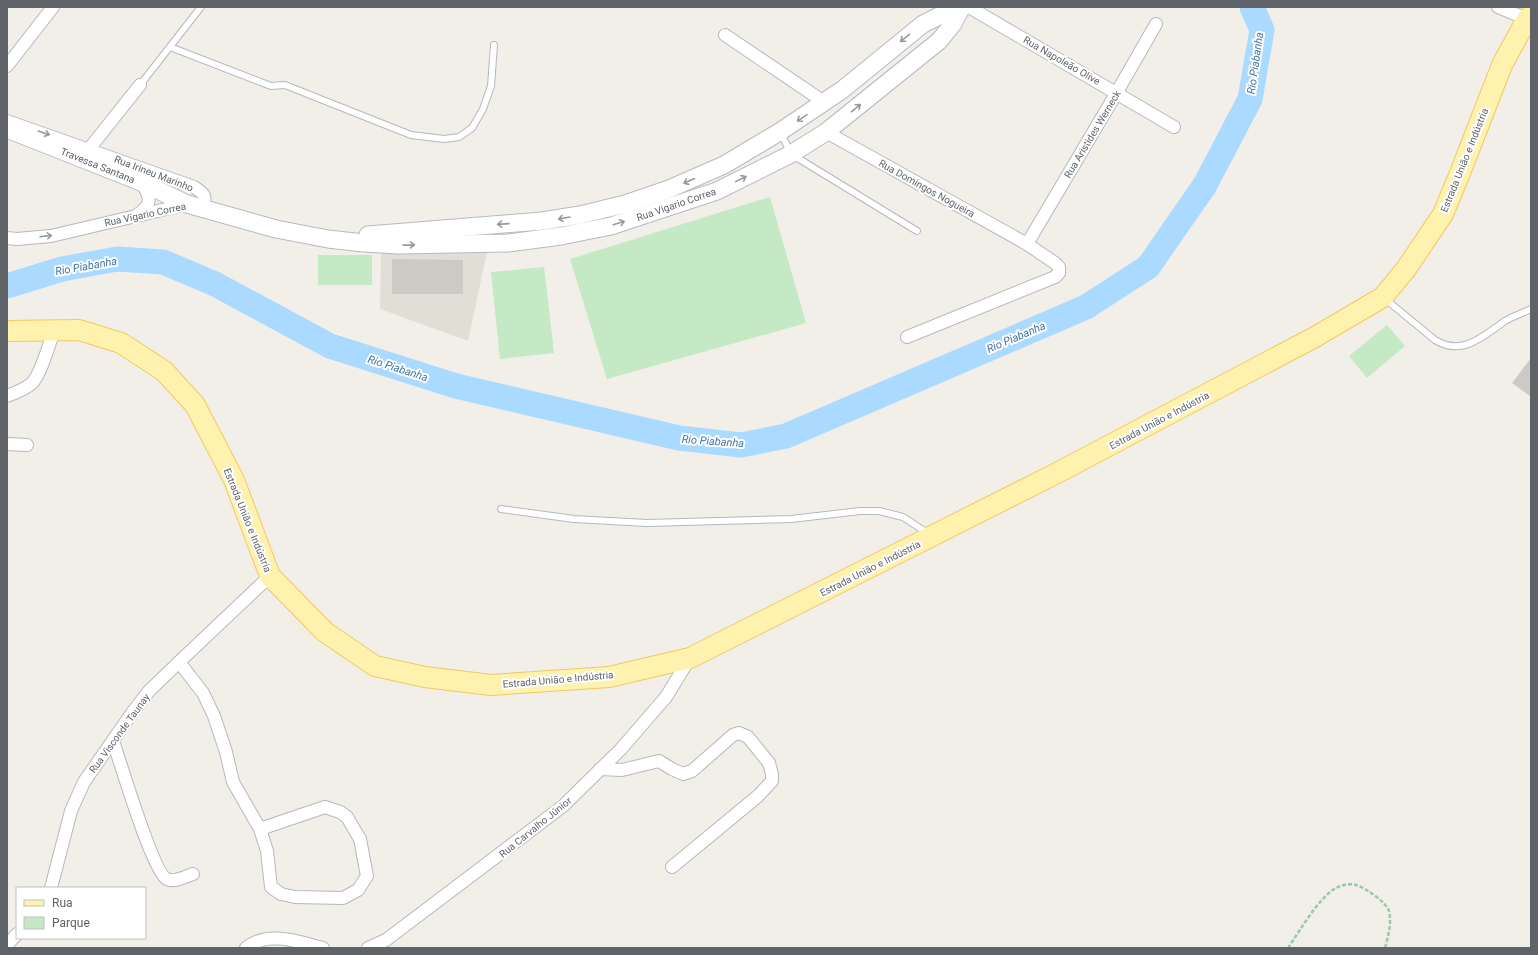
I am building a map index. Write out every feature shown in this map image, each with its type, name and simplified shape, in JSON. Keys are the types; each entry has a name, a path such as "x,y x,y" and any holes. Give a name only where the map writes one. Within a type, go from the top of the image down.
{"main road":[{"name":"Estrada União e Indústria","path":"7,331 79,330 121,343 164,371 195,405 234,480 270,576 325,632 375,666 424,677 491,684 609,677 690,658 1057,473 1294,348 1383,297 1406,269 1443,214 1502,65 1529,17"}],"street":[{"path":"7,66 53,7"},
{"name":"Rua Vigario Correa","path":"328,239 379,233 542,221 580,215 617,206 669,189 724,165 781,131 842,90 923,24 957,7"},
{"name":"Rua Vigario Correa","path":"7,238 17,239 51,236 137,215 195,206 276,229 328,239 399,245 508,243 562,236 611,226 717,190 791,154 826,132 939,41 952,25 962,7"},
{"name":"Rua Napoleão Olive","path":"969,7 1174,126"},
{"path":"1498,7 1529,17"},
{"name":"Rua Aristides Werneck","path":"1027,244 1156,24"},
{"path":"726,35 824,102"},
{"path":"7,121 89,149 140,85"},
{"name":"Travessa Santana","path":"7,129 141,182 195,206"},
{"name":"Rua Domingos Nogueira","path":"826,132 1027,244 1059,267 1059,273 1055,277 907,337"},
{"name":"Rua Irineu Marinho","path":"89,149 194,187 203,193 206,200 195,206"},
{"path":"137,215 144,210 149,199 148,192 141,182"},
{"path":"540,239 542,221"},
{"path":"7,396 16,393 32,383 37,375 54,331"},
{"path":"7,444 27,445"},
{"name":"Rua Visconde Taunay","path":"51,887 71,810 84,782 132,712 150,691 179,662 270,576"},
{"name":"Rua Carvalho Júnior","path":"368,948 386,940 546,821 563,806 620,748 666,697 690,658"},
{"path":"179,662 203,693 214,716 226,752 232,782 260,828 267,851 271,887 281,894 295,897 343,898 358,890 367,876 360,839 347,817 340,812 324,807 260,828"},
{"path":"600,769 622,770 659,761 683,774 692,771 733,735 739,733 748,737 769,763 772,781 758,796 672,867"},
{"path":"113,741 148,845 161,873 166,879 173,880 194,874"},
{"path":"7,945 16,935"},
{"path":"246,948 252,943 269,938 292,941 323,948"}],"lane":[{"path":"140,85 201,7"},
{"path":"170,47 271,86 285,85 411,135 444,140 459,137 472,128 482,110 491,86 494,45"},
{"path":"781,131 791,154 917,232"},
{"path":"1383,297 1435,340 1455,346 1464,345 1482,339 1506,320 1531,309"},
{"path":"501,509 574,519 647,523 791,519 860,511 879,511 903,517 932,536"}],"path":[{"path":"1288,948 1315,908 1334,889 1345,884 1356,885 1381,899 1389,911 1389,929 1385,948"}],"shaded area":[{"path":"487,252 468,341 380,309 381,253"}],"green space":[{"path":"770,197 806,323 607,379 570,259"},
{"path":"318,255 372,255 372,285 318,285"},
{"path":"544,267 554,353 500,359 491,272"},
{"path":"1387,325 1405,346 1367,378 1349,356"}],"building":[{"path":"392,259 463,260 463,294 392,294"},
{"path":"1531,358 1531,397 1512,383"}],"waterway":[{"name":"Rio Piabanha","path":"7,286 62,269 117,259 163,262 215,284 330,346 456,386 679,438 741,445 786,436 1086,307 1148,267 1205,185 1250,99 1262,30 1252,7"}]}
